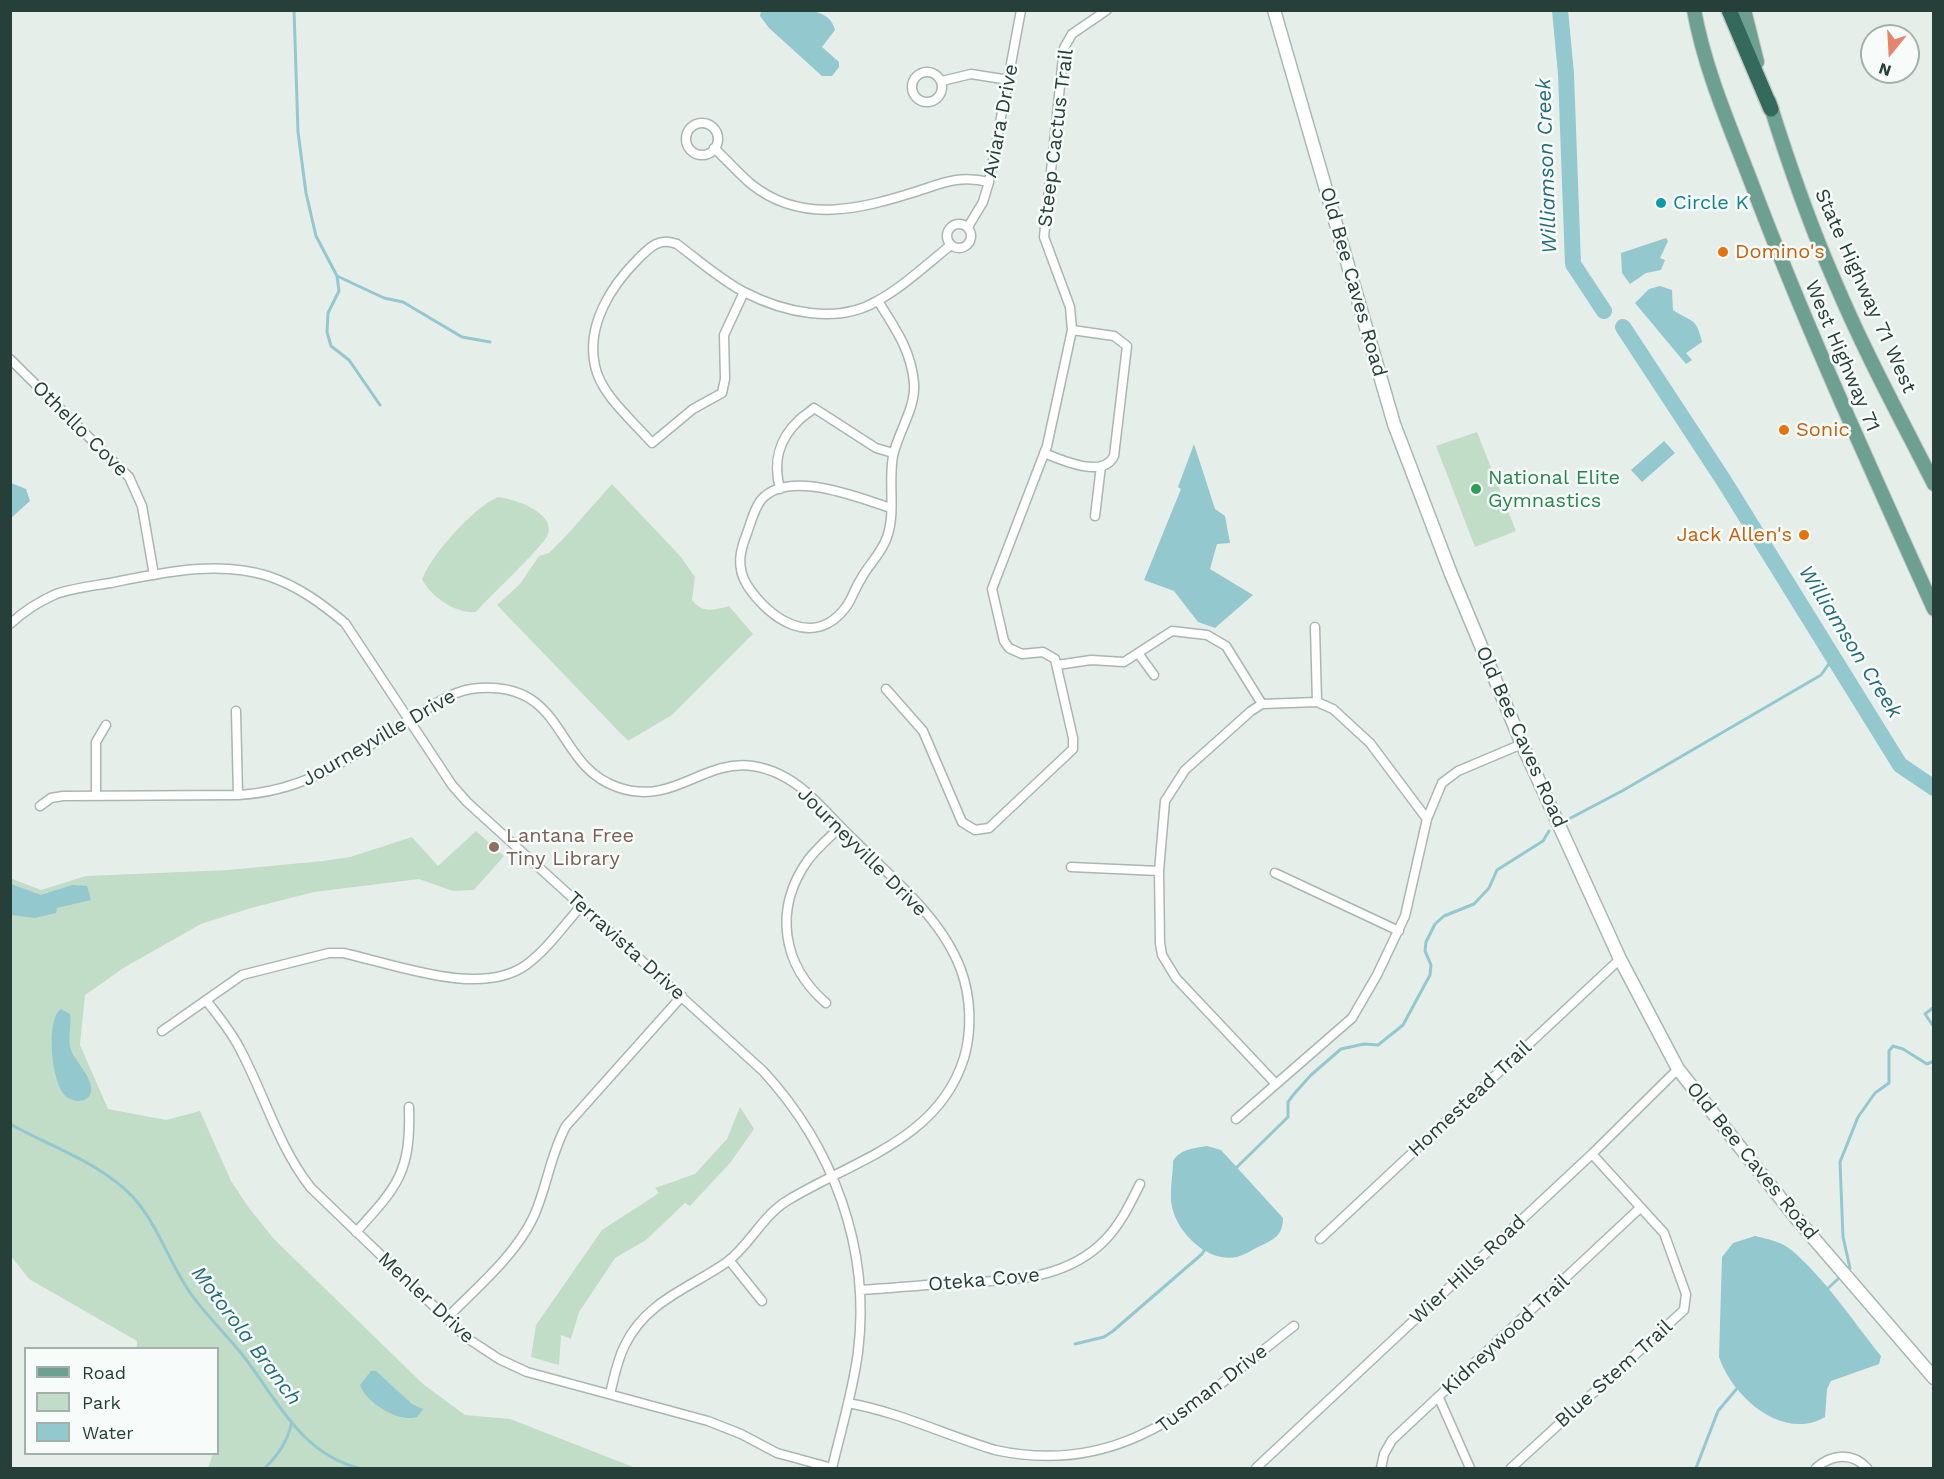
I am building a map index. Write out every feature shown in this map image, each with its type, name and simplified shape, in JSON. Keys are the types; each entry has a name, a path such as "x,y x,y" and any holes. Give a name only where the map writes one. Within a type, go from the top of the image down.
{"highway":[{"path":"1729,10 1771,109"}],"main road":[{"name":"West Highway 71","path":"1694,10 1698,33 1723,106 1787,277 1934,609"},
{"name":"State Highway 71 West","path":"1744,10 1771,109 1803,202 1835,282 1877,374 1934,484"}],"street":[{"name":"Aviara Drive","path":"744,292 724,335 725,379 722,393 693,410 652,443 600,380 593,348 602,311 616,281 653,244 664,241 676,244 744,292 792,311 815,314 854,310 878,301 951,245 961,248 969,243 971,237 968,227 983,202 989,182 1021,10"},
{"name":"Steep Cactus Trail","path":"1057,665 1052,656 1043,652 1022,654 1009,648 1004,640 992,589 1044,453 1072,330 1070,307 1044,237 1063,54 1072,34 1107,10"},
{"name":"Old Bee Caves Road","path":"1274,10 1394,424 1451,574 1522,744 1620,959 1678,1069 1797,1219 1934,1378"},
{"path":"942,81 971,74 1009,80"},
{"path":"714,148 762,191 786,203 811,209 836,211 864,207 964,177 989,182"},
{"path":"951,245 947,241 948,230 957,224 968,227"},
{"path":"878,301 908,350 914,385 912,400 893,453 891,520 884,544 845,608 820,626 797,627 775,615 747,585 740,567 741,549 756,507 767,495 794,486 828,488 891,508"},
{"path":"1044,453 1067,462 1101,466 1110,462 1114,456 1128,348 1123,340 1114,336 1072,330"},
{"name":"Othello Cove","path":"10,359 129,477 142,506 154,575"},
{"path":"780,489 776,477 777,454 789,430 814,408 876,448 893,453"},
{"path":"1095,516 1101,466"},
{"name":"Terravista Drive","path":"10,624 56,594 154,575 202,569 247,571 267,576 305,592 345,623 452,785 467,802 682,996 774,1083 807,1125 834,1176 855,1246 860,1290 859,1342 848,1403 832,1468"},
{"path":"1315,627 1317,702"},
{"path":"886,689 923,731 962,822 971,829 981,831 990,828 1073,749 1073,738 1057,665 1091,660 1118,663 1172,631 1214,636 1226,646 1262,704"},
{"path":"1138,653 1154,675"},
{"name":"Journeyville Drive","path":"39,806 51,798 238,795 276,791 316,778 457,692 481,688 507,689 542,707 560,727 586,768 618,788 637,792 667,790 714,770 742,765 756,766 784,777 805,791 910,897 945,938 963,974 969,1010 964,1057 954,1081 937,1108 899,1141 775,1209 729,1260 660,1302 642,1317 622,1351 610,1394"},
{"path":"1276,1084 1212,1018 1168,966 1160,943 1159,871 1161,821 1169,793 1185,770 1251,711 1262,704 1317,702 1333,709 1370,743 1427,819"},
{"path":"236,711 238,795"},
{"path":"96,796 96,742 106,725"},
{"path":"1236,1119 1352,1018 1399,931 1410,899 1427,819 1438,789 1448,778 1522,744"},
{"path":"826,1003 810,989 796,968 788,941 787,914 798,875 808,859 840,827"},
{"path":"1071,867 1159,871"},
{"path":"1275,873 1399,931"},
{"path":"162,1031 242,975 329,953 344,953 466,980 501,978 515,972 538,955 582,905"},
{"name":"Homestead Trail","path":"1320,1239 1620,959"},
{"path":"446,1319 502,1261 526,1232 539,1204 554,1150 566,1126 682,996"},
{"name":"Menler Drive","path":"206,1000 239,1046 277,1136 300,1174 356,1232 473,1343 514,1366 727,1427 777,1454 832,1468"},
{"name":"Wier Hills Road","path":"1256,1468 1592,1154 1678,1069"},
{"path":"356,1232 389,1197 401,1175 410,1140 409,1107"},
{"name":"Blue Stem Trail","path":"1511,1468 1684,1310 1686,1294 1664,1233 1592,1154"},
{"name":"Oteka Cove","path":"860,1290 1018,1280 1062,1269 1085,1256 1107,1238 1124,1215 1140,1184"},
{"name":"Kidneywood Trail","path":"1381,1468 1384,1454 1392,1440 1440,1398 1640,1208"},
{"path":"729,1260 762,1301"},
{"name":"Tusman Drive","path":"848,1403 914,1420 996,1450 1037,1457 1063,1458 1105,1453 1146,1438 1174,1423 1294,1326"},
{"path":"1440,1398 1470,1468"},
{"path":"1036,1468 1037,1457"},
{"path":"1816,1468 1827,1459 1846,1457 1868,1468"}],"green space":[{"name":"National Elite Gymnastics","path":"1477,432 1516,531 1475,547 1436,446"},
{"path":"612,484 681,557 695,577 692,600 700,607 709,610 729,606 753,634 672,715 628,741 497,605 520,584 539,556 549,553"},
{"path":"498,497 523,504 539,513 549,526 548,534 527,560 476,612 452,607 431,592 422,579 427,568 455,532 477,511"},
{"path":"476,831 504,856 474,890 453,891 419,879 314,892 201,924 125,967 85,995 80,1045 108,1109 166,1120 200,1111 231,1181 274,1239 423,1384 465,1415 510,1419 636,1468 208,1468 213,1455 219,1455 219,1347 137,1347 137,1341 29,1279 11,1256 10,878 41,890 86,876 228,870 323,861 350,857 412,837 438,866"},
{"path":"740,1107 754,1129 730,1163 690,1206 685,1203 646,1240 615,1258 579,1312 571,1339 561,1335 559,1365 531,1357 536,1325 602,1230 659,1193 655,1188 695,1174 727,1139"}],"water":[{"path":"792,9 815,11 831,21 835,30 822,47 839,62 839,67 832,76 822,76 769,28 760,16 761,11"},
{"path":"1666,238 1668,241 1660,258 1665,260 1661,270 1646,273 1630,284 1622,273 1621,253"},
{"path":"1660,286 1672,290 1673,310 1692,321 1700,334 1702,342 1686,353 1692,360 1686,364 1635,303 1649,289"},
{"path":"1664,441 1675,453 1642,482 1631,470"},
{"path":"1194,444 1215,509 1225,516 1230,543 1217,544 1210,569 1253,595 1215,628 1198,622 1174,591 1144,580 1181,489 1178,487"},
{"path":"11,483 26,489 30,501 11,518"},
{"path":"11,884 41,895 72,885 87,886 91,900 57,908 56,913 35,918 11,915"},
{"path":"61,1009 70,1014 71,1050 91,1086 90,1095 82,1101 71,1100 62,1092 54,1068 53,1026 56,1015"},
{"path":"1207,1146 1221,1150 1283,1218 1283,1224 1276,1237 1237,1257 1215,1256 1205,1251 1181,1227 1172,1207 1173,1161 1193,1148"},
{"path":"1755,1236 1782,1244 1803,1260 1827,1286 1881,1356 1879,1364 1831,1381 1827,1389 1825,1417 1809,1423 1792,1424 1761,1411 1735,1386 1719,1357 1722,1257 1733,1243"},
{"path":"371,1371 376,1371 412,1404 423,1409 417,1417 401,1417 384,1410 363,1392 360,1385"}],"waterway":[{"path":"294,10 298,132 306,193 316,236 337,276 384,298 403,302 462,337 490,342"},
{"name":"Williamson Creek","path":"1560,10 1566,74 1573,264 1604,311"},
{"path":"337,276 339,291 328,313 327,332 331,346 349,360 380,405"},
{"name":"Williamson Creek","path":"1623,327 1724,481 1900,765 1934,788"},
{"path":"1565,821 1622,791 1821,675 1833,658"},
{"path":"1235,1169 1288,1117 1288,1102 1294,1094 1311,1075 1341,1049 1364,1044 1378,1045 1403,1025 1430,975 1431,965 1425,951 1426,942 1435,924 1444,916 1474,904 1489,888 1497,870 1543,841 1549,831"},
{"path":"1934,1007 1925,1014 1934,1027"},
{"path":"1850,1268 1843,1237 1840,1162 1858,1117 1875,1093 1889,1083 1889,1051 1893,1046 1903,1049 1927,1064 1934,1061"},
{"name":"Motorola Branch","path":"10,1124 90,1164 132,1196 149,1219 191,1294 241,1353 291,1422 321,1450 338,1461 359,1468"},
{"path":"1075,1344 1104,1337 1113,1331 1202,1254 1206,1247"},
{"path":"1826,1290 1838,1279"},
{"path":"1696,1468 1718,1411 1739,1386"},
{"path":"265,1468 282,1447 292,1422"}],"place":[{"name":"Circle K","path":"1661,203"},
{"name":"Domino's","path":"1723,252"},
{"name":"Sonic","path":"1784,430"},
{"name":"National Elite Gymnastics","path":"1476,489"},
{"name":"Jack Allen's","path":"1804,535"},
{"name":"Lantana Free Tiny Library","path":"494,847"}]}
